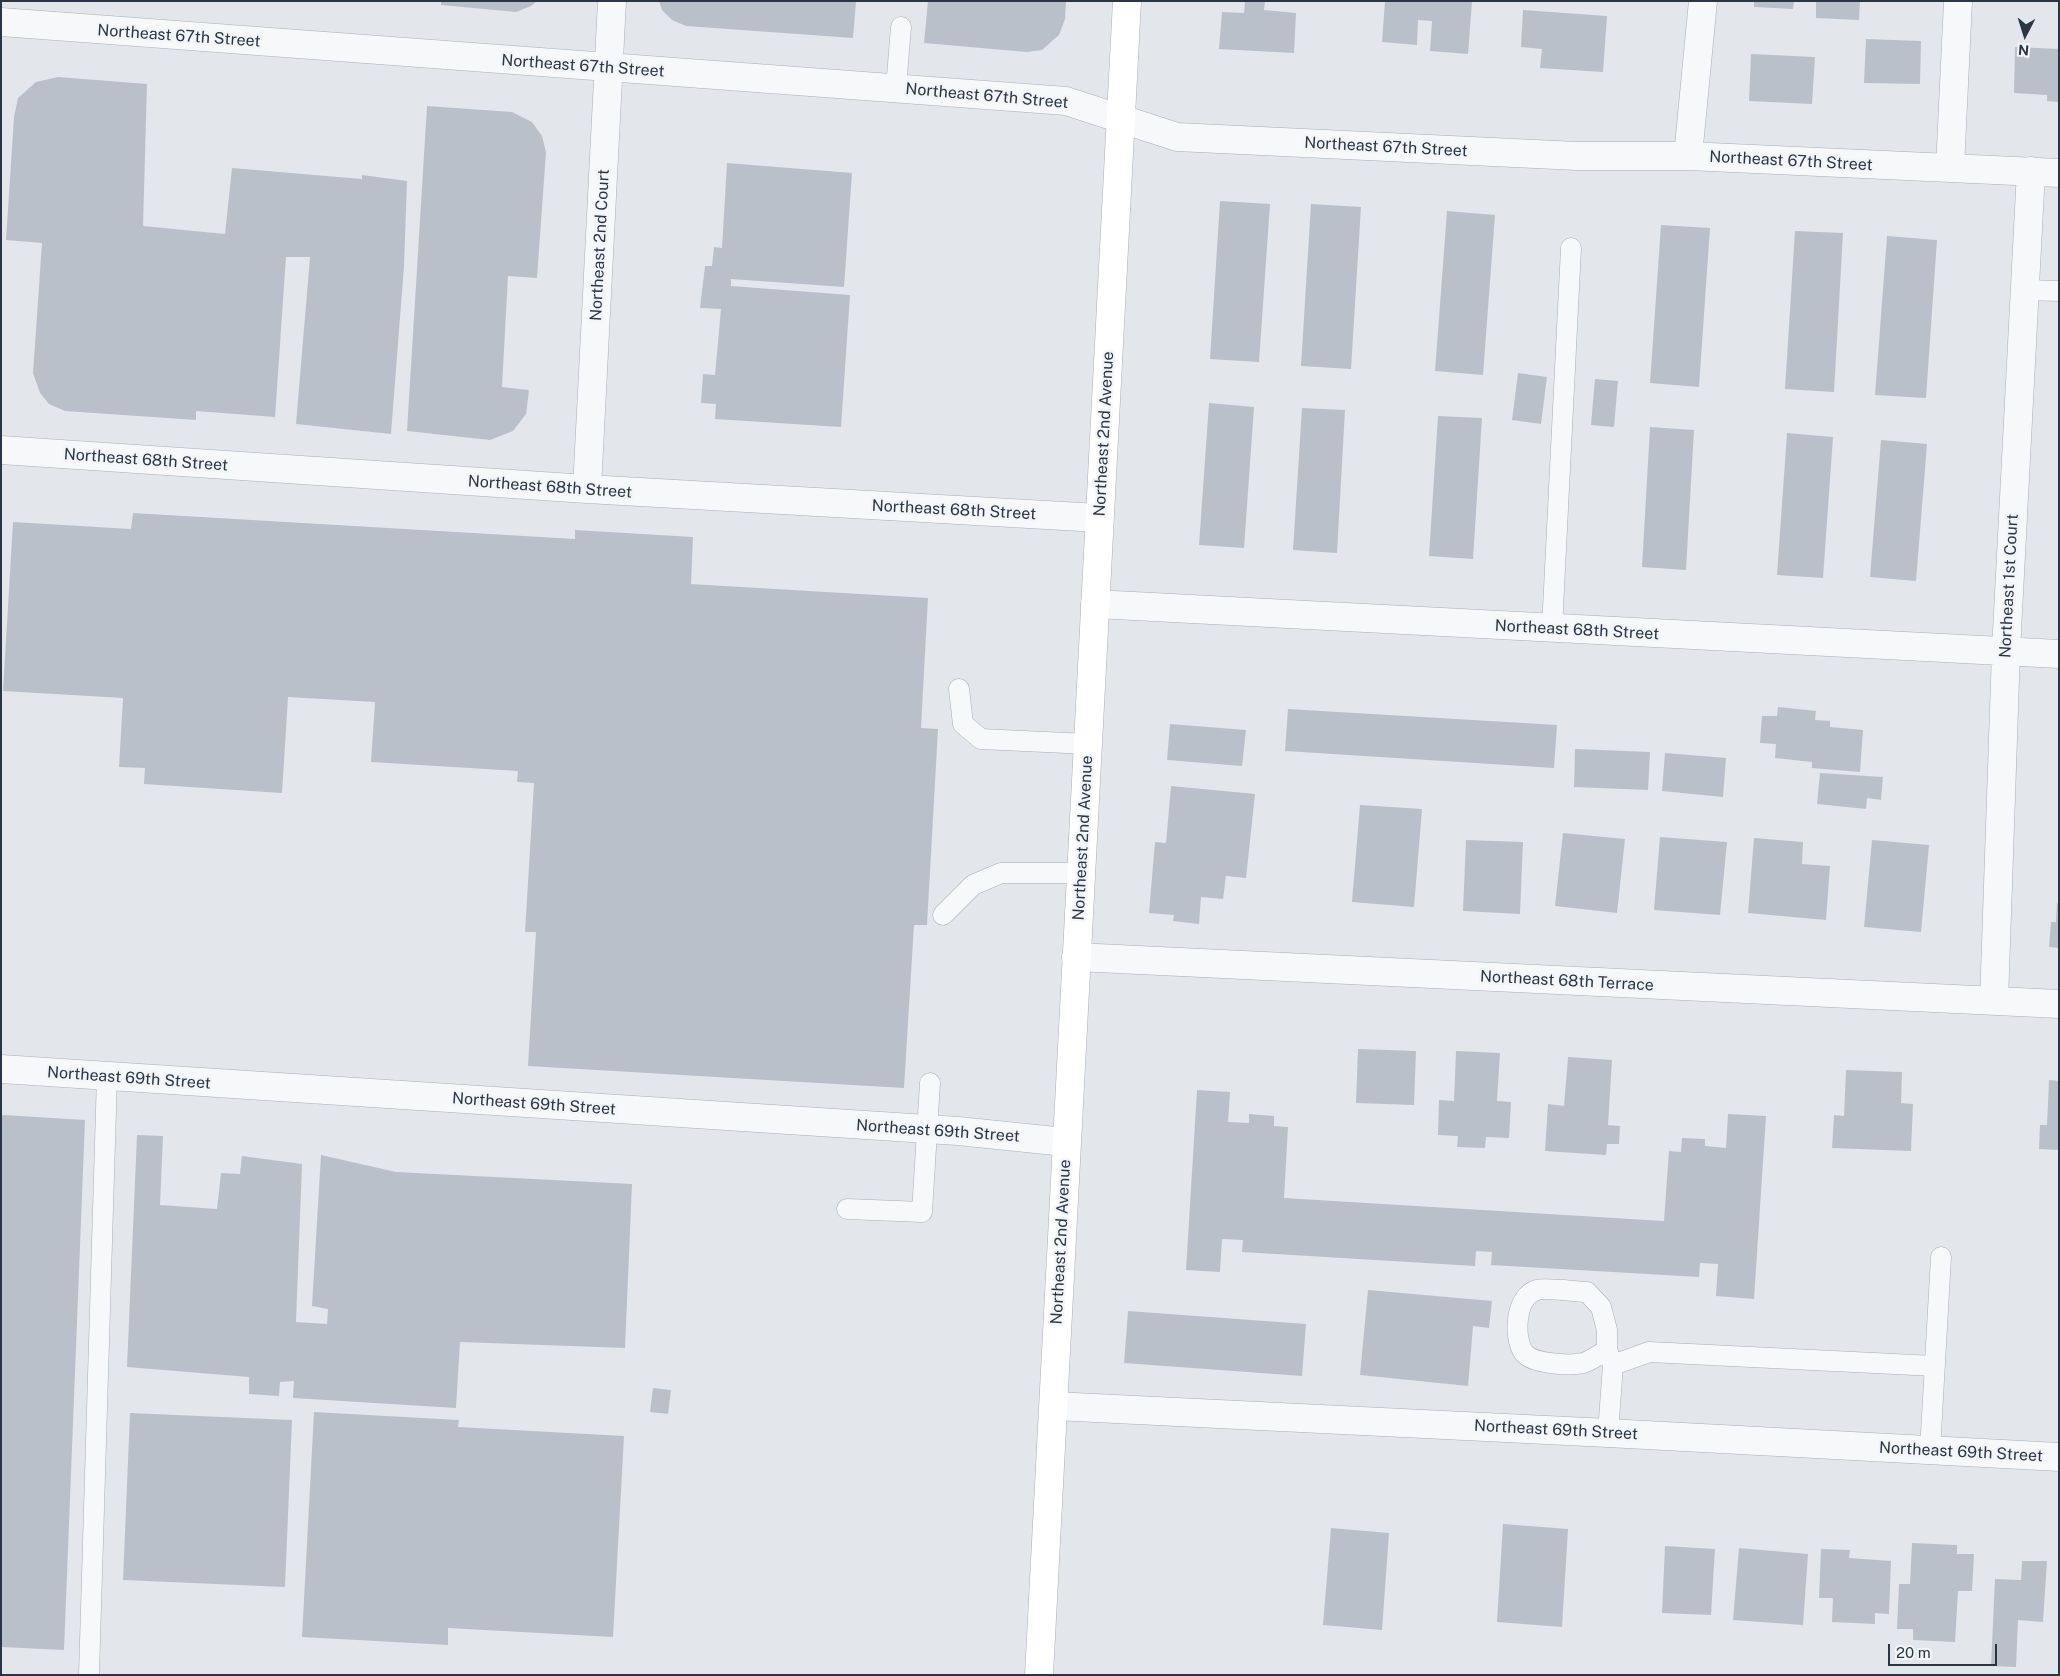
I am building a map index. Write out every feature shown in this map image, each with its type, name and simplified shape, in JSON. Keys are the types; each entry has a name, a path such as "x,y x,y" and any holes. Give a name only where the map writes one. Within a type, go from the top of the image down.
{"main road":[{"name":"Northeast 2nd Avenue","path":"1039,1675 1054,1406 1065,1142 1088,744 1126,1"}],"street":[{"name":"Northeast 2nd Court","path":"587,489 612,1"},
{"path":"1688,156 1703,1"},
{"path":"1950,168 1958,1"},
{"name":"Northeast 67th Street","path":"1,22 1066,101 1177,137 1577,156 1688,156 2059,173"},
{"name":"Northeast 1st Court","path":"1994,1001 2006,651 2031,172"},
{"name":"Northeast 68th Street","path":"1,450 587,489 1099,518"},
{"name":"Northeast 68th Street","path":"1095,604 2059,654"},
{"name":"Northeast 68th Terrace","path":"1076,957 2059,1004"},
{"name":"Northeast 69th Street","path":"1,1069 928,1130 1065,1142"},
{"name":"Northeast 69th Street","path":"1054,1406 1608,1433 2059,1458"}],"lane":[{"path":"896,88 901,27"},
{"path":"1552,629 1571,248"},
{"path":"2024,290 2059,291"},
{"path":"959,690 963,724 981,739 1088,744"},
{"path":"944,915 973,885 1001,873 1081,873"},
{"path":"89,1675 108,1076"},
{"path":"847,1209 922,1212 930,1083"},
{"path":"1930,1451 1941,1257"},
{"path":"1608,1433 1610,1358 1607,1330 1601,1307 1587,1292 1537,1290 1528,1296 1519,1309 1518,1342 1526,1355 1551,1364 1584,1362 1610,1358 1649,1352 1935,1366"}],"building":[{"path":"441,1 537,1 531,6 516,12 441,5"},
{"path":"659,1 856,1 853,38 686,26 672,20 662,10"},
{"path":"928,1 1066,1 1065,19 1059,35 1042,50 1027,52 924,43"},
{"path":"1245,1 1265,1 1264,10 1296,13 1294,53 1219,49 1222,12 1244,13"},
{"path":"1385,1 1472,1 1468,54 1430,51 1432,21 1418,20 1417,45 1382,42"},
{"path":"1754,1 1794,1 1793,9 1754,7"},
{"path":"1816,1 1860,1 1859,20 1816,18"},
{"path":"1523,10 1607,16 1603,72 1540,68 1542,49 1521,47"},
{"path":"1866,39 1921,41 1920,84 1864,83"},
{"path":"2015,47 2059,49 2059,102 2047,101 2047,95 2014,93"},
{"path":"1751,54 1815,57 1812,104 1749,101"},
{"path":"58,77 147,84 143,226 225,234 232,168 362,179 362,175 407,181 404,266 391,434 296,424 310,257 286,257 275,417 196,411 196,420 65,411 49,404 40,393 33,373 42,243 6,240 14,117 18,98 36,82"},
{"path":"427,106 512,112 532,122 542,136 546,152 537,278 508,276 502,387 529,390 526,414 513,431 490,440 407,431"},
{"path":"727,163 852,173 844,287 731,279 731,286 850,295 841,427 715,419 716,404 701,403 703,374 715,375 721,309 700,308 705,266 712,266 714,247 722,248"},
{"path":"1220,201 1270,204 1259,362 1210,359"},
{"path":"1311,204 1361,207 1351,369 1301,366"},
{"path":"1447,211 1495,215 1483,375 1435,371"},
{"path":"1661,225 1710,228 1699,387 1650,383"},
{"path":"1795,231 1843,233 1834,392 1785,389"},
{"path":"1887,236 1937,240 1926,398 1875,395"},
{"path":"1518,373 1547,377 1541,424 1512,420"},
{"path":"1595,379 1618,381 1614,427 1591,425"},
{"path":"1209,403 1254,407 1244,548 1199,545"},
{"path":"1302,408 1345,410 1337,553 1293,550"},
{"path":"1438,416 1482,418 1473,559 1429,556"},
{"path":"1650,427 1694,430 1686,570 1642,567"},
{"path":"1787,433 1833,437 1823,578 1777,575"},
{"path":"1881,440 1927,444 1916,581 1870,577"},
{"path":"133,513 575,539 575,530 693,537 691,584 928,598 921,728 938,729 927,925 914,925 904,1088 528,1066 536,932 525,932 534,783 517,782 518,771 371,762 375,702 288,697 282,793 144,784 145,768 119,767 123,698 3,691 13,522 131,529"},
{"path":"1778,707 1816,711 1815,720 1830,721 1830,727 1863,730 1860,772 1812,768 1812,762 1775,758 1776,744 1760,743 1762,716 1777,716"},
{"path":"1288,709 1557,725 1554,768 1285,751"},
{"path":"1170,724 1246,730 1242,766 1167,760"},
{"path":"1575,749 1650,752 1648,790 1574,787"},
{"path":"1665,753 1726,758 1723,797 1662,791"},
{"path":"1820,773 1883,777 1881,800 1867,798 1866,809 1817,804"},
{"path":"1171,786 1255,794 1246,878 1226,876 1223,899 1201,897 1199,924 1173,921 1174,915 1149,913 1155,842 1166,843"},
{"path":"1360,805 1422,809 1414,907 1352,902"},
{"path":"1563,833 1625,839 1617,913 1555,906"},
{"path":"1660,837 1727,842 1720,915 1654,910"},
{"path":"1754,838 1803,842 1802,864 1830,866 1826,920 1748,913"},
{"path":"1466,840 1523,842 1520,914 1463,911"},
{"path":"1872,840 1929,845 1921,932 1864,927"},
{"path":"2057,903 2059,903 2059,948 2049,947 2051,922 2056,922"},
{"path":"1358,1049 1416,1051 1414,1105 1356,1103"},
{"path":"1456,1051 1500,1053 1497,1101 1511,1102 1509,1138 1486,1137 1485,1148 1457,1147 1458,1136 1438,1135 1439,1100 1454,1101"},
{"path":"1568,1057 1612,1060 1608,1125 1620,1126 1619,1144 1607,1144 1606,1155 1545,1151 1548,1104 1564,1106"},
{"path":"1846,1070 1902,1072 1901,1103 1913,1104 1911,1151 1832,1148 1834,1115 1844,1116"},
{"path":"2049,1080 2059,1081 2059,1150 2039,1149 2040,1125 2047,1125"},
{"path":"1197,1090 1230,1092 1228,1122 1249,1123 1249,1114 1274,1116 1274,1126 1288,1127 1284,1198 1664,1221 1669,1151 1681,1152 1682,1138 1705,1139 1705,1146 1726,1148 1728,1114 1766,1116 1754,1299 1716,1296 1718,1264 1700,1263 1699,1277 1491,1265 1492,1252 1476,1251 1475,1266 1242,1252 1243,1240 1222,1239 1220,1272 1186,1270"},
{"path":"1,1116 85,1120 64,1650 1,1647"},
{"path":"137,1135 163,1136 160,1205 217,1209 221,1173 240,1174 242,1156 302,1164 296,1322 327,1324 328,1309 312,1306 321,1155 396,1172 632,1184 625,1348 460,1342 456,1408 293,1398 294,1381 280,1382 279,1396 249,1394 249,1377 127,1367"},
{"path":"1368,1290 1492,1301 1489,1328 1473,1326 1468,1386 1360,1375"},
{"path":"1128,1311 1306,1324 1302,1376 1124,1363"},
{"path":"653,1388 671,1390 668,1414 650,1412"},
{"path":"314,1412 459,1420 458,1427 624,1436 613,1637 448,1628 448,1645 302,1637"},
{"path":"130,1413 292,1420 285,1587 123,1580"},
{"path":"1503,1524 1568,1529 1562,1627 1497,1622"},
{"path":"1331,1528 1389,1533 1382,1630 1323,1625"},
{"path":"1912,1543 1957,1545 1957,1554 1974,1554 1972,1591 1958,1591 1955,1642 1913,1640 1913,1629 1897,1629 1899,1584 1910,1584"},
{"path":"1665,1546 1715,1549 1711,1615 1662,1613"},
{"path":"1739,1548 1808,1554 1803,1625 1733,1620"},
{"path":"1821,1549 1850,1550 1849,1558 1891,1561 1889,1614 1875,1613 1875,1624 1832,1622 1833,1598 1819,1598"},
{"path":"2022,1561 2047,1561 2043,1622 2018,1620 2016,1667 1991,1666 1995,1579 2021,1580"}]}
